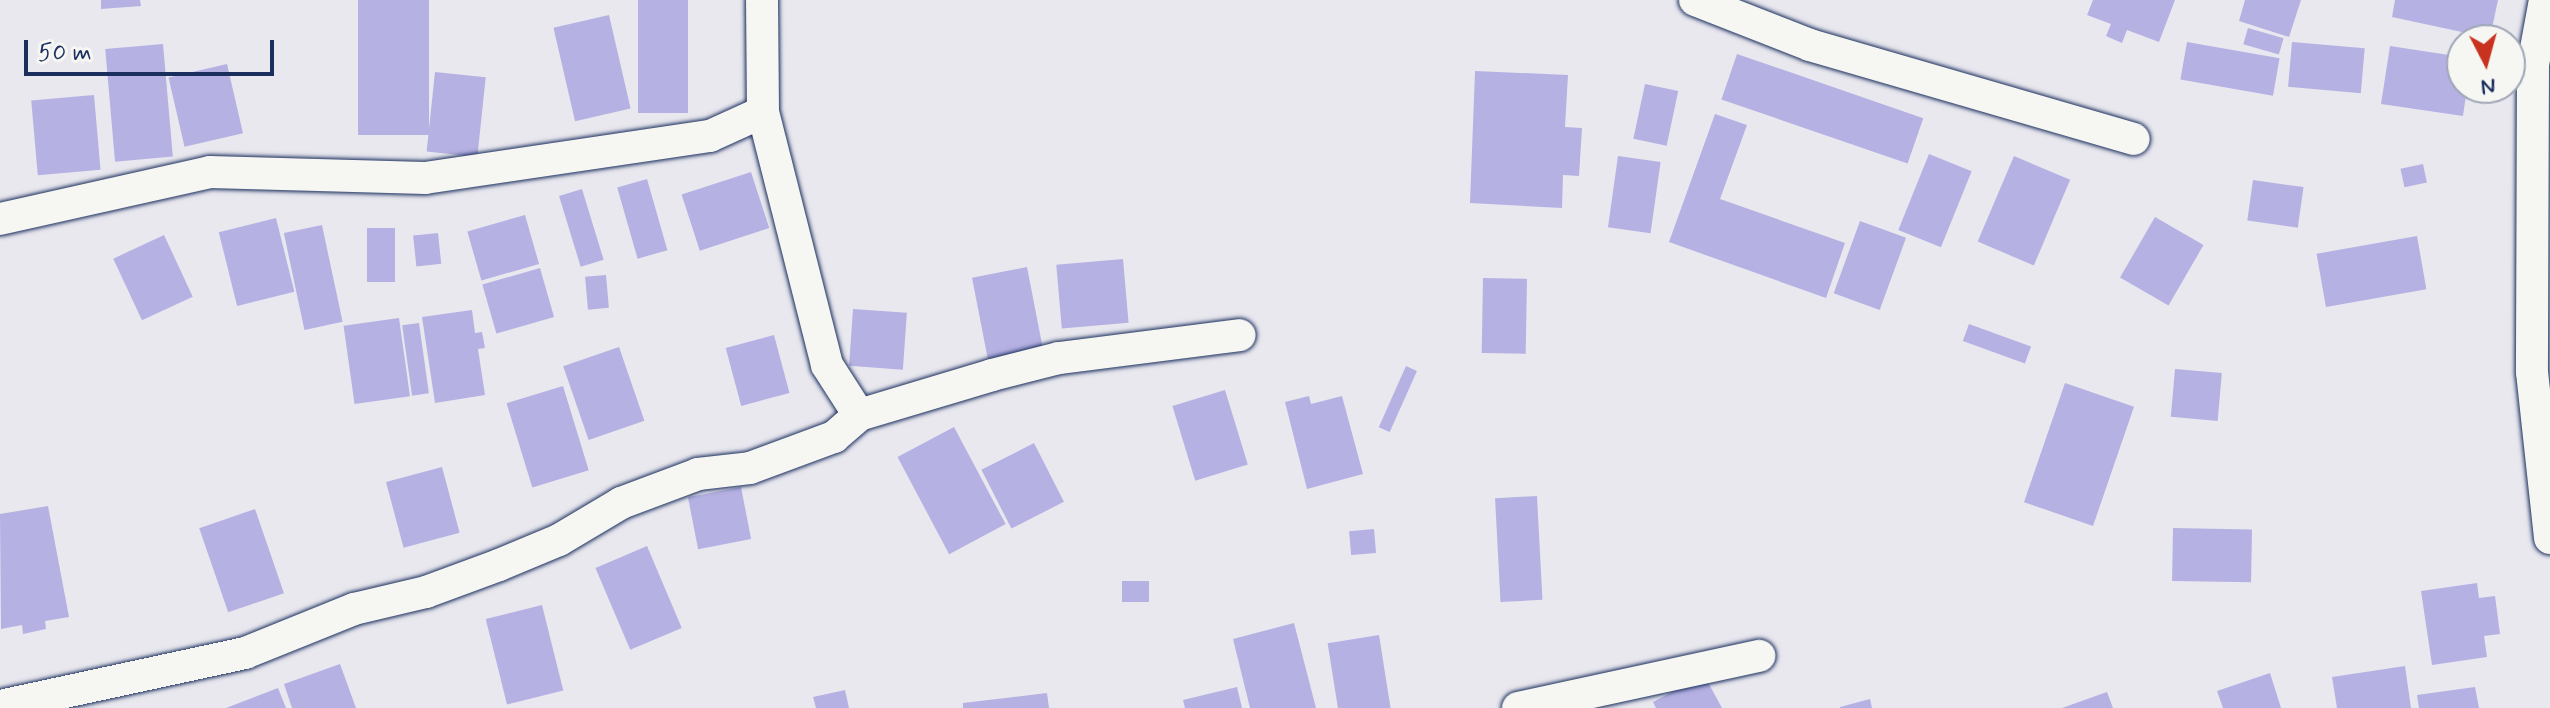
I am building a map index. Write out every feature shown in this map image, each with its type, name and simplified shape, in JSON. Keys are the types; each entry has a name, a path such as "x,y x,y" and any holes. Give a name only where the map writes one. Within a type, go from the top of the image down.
{"street":[{"path":"762,0 763,112 827,365 859,415"},
{"path":"1695,0 1810,45 2134,139"},
{"path":"2545,0 2533,65 2532,372 2550,538"},
{"path":"0,219 210,172 425,178 494,170 710,136 763,112"},
{"path":"0,706 245,653 354,609 426,592 559,540 646,494 698,474 750,468 834,437 859,415 1059,358 1240,335"},
{"path":"1518,708 1759,656"}],"building":[{"path":"101,0 140,0 141,6 101,9"},
{"path":"358,0 429,0 429,135 358,135"},
{"path":"638,0 688,0 688,113 638,113"},
{"path":"2093,0 2175,0 2159,42 2127,30 2122,43 2106,36 2111,24 2087,15"},
{"path":"2245,0 2301,0 2289,37 2239,21"},
{"path":"2395,0 2498,0 2493,24 2446,24 2446,29 2392,17"},
{"path":"609,15 631,109 575,121 553,28"},
{"path":"2248,28 2284,38 2279,55 2243,44"},
{"path":"2187,42 2280,58 2273,96 2180,79"},
{"path":"2292,42 2365,48 2361,93 2288,87"},
{"path":"163,44 173,157 115,162 105,49"},
{"path":"2390,46 2446,55 2446,104 2465,104 2463,116 2381,104"},
{"path":"1737,54 1923,118 1908,164 1721,99"},
{"path":"227,64 243,133 185,147 169,77"},
{"path":"1475,71 1568,75 1565,127 1582,128 1579,176 1563,175 1562,208 1470,203"},
{"path":"435,72 486,77 477,157 427,152"},
{"path":"1645,84 1678,91 1667,146 1633,139"},
{"path":"94,95 101,170 38,175 31,100"},
{"path":"1715,114 1747,125 1720,199 1845,243 1826,298 1669,242"},
{"path":"1929,154 1972,171 1941,247 1898,230"},
{"path":"1618,156 1661,162 1651,233 1608,227"},
{"path":"2014,156 2070,180 2034,265 1978,242"},
{"path":"2423,164 2427,183 2404,187 2401,169"},
{"path":"751,172 769,228 700,251 682,195"},
{"path":"647,179 667,250 638,259 617,188"},
{"path":"2253,180 2304,187 2298,228 2247,221"},
{"path":"582,189 604,260 581,267 559,196"},
{"path":"525,215 539,264 481,281 467,232"},
{"path":"2155,217 2203,245 2168,306 2120,278"},
{"path":"276,218 294,292 237,306 219,232"},
{"path":"1860,221 1906,238 1880,310 1834,293"},
{"path":"322,225 343,322 304,330 284,233"},
{"path":"367,228 395,228 395,282 367,282"},
{"path":"438,233 441,264 416,266 413,236"},
{"path":"164,235 193,297 142,320 113,259"},
{"path":"2417,236 2426,289 2326,307 2317,254"},
{"path":"1123,259 1129,323 1062,329 1056,265"},
{"path":"1027,267 1044,356 989,367 972,278"},
{"path":"540,268 554,317 496,334 482,285"},
{"path":"606,275 609,308 588,310 585,277"},
{"path":"1483,278 1527,279 1526,354 1482,353"},
{"path":"853,309 907,313 903,370 849,366"},
{"path":"472,310 475,333 482,332 485,348 478,349 485,395 435,403 422,317"},
{"path":"399,318 410,396 355,404 344,326"},
{"path":"419,323 429,393 412,396 402,325"},
{"path":"1969,324 2031,347 2025,363 1963,341"},
{"path":"774,335 790,393 741,406 726,348"},
{"path":"619,347 644,421 589,440 563,366"},
{"path":"1406,366 1417,371 1390,432 1379,427"},
{"path":"2175,369 2222,373 2218,421 2171,417"},
{"path":"2065,383 2134,407 2093,526 2024,502"},
{"path":"563,386 589,470 532,487 507,403"},
{"path":"1225,390 1248,465 1195,481 1172,406"},
{"path":"1309,396 1311,404 1342,396 1363,474 1307,489 1285,402"},
{"path":"954,427 1006,524 949,554 897,457"},
{"path":"1034,443 1064,502 1011,529 981,470"},
{"path":"442,467 460,533 404,548 386,482"},
{"path":"741,487 751,539 698,549 688,497"},
{"path":"1537,496 1542,600 1501,602 1495,498"},
{"path":"48,506 69,617 45,621 46,629 23,634 22,625 1,629 0,514"},
{"path":"255,509 284,593 228,612 199,528"},
{"path":"2173,528 2252,529 2251,582 2172,581"},
{"path":"1374,529 1376,553 1351,555 1349,531"},
{"path":"647,546 682,628 630,650 595,568"},
{"path":"1122,581 1149,581 1149,602 1122,602"},
{"path":"2477,583 2479,598 2495,596 2500,634 2484,636 2487,657 2432,665 2421,591"},
{"path":"542,605 563,690 507,704 486,619"},
{"path":"1294,623 1316,708 1250,708 1233,639"},
{"path":"1379,635 1391,708 1338,708 1328,643"},
{"path":"340,664 356,708 292,708 284,684"},
{"path":"2405,666 2411,708 2337,708 2332,677"},
{"path":"2270,673 2281,708 2223,708 2217,691"},
{"path":"1704,675 1722,708 1656,708 1653,702"},
{"path":"1237,687 1242,708 1185,708 1183,700"},
{"path":"2475,687 2479,708 2419,708 2417,695"},
{"path":"278,688 286,708 226,708"},
{"path":"845,690 849,708 816,708 813,697"},
{"path":"2107,692 2113,708 2062,708"},
{"path":"1047,693 1049,708 963,708 963,703"},
{"path":"1870,699 1872,708 1840,708 1840,707"}]}
